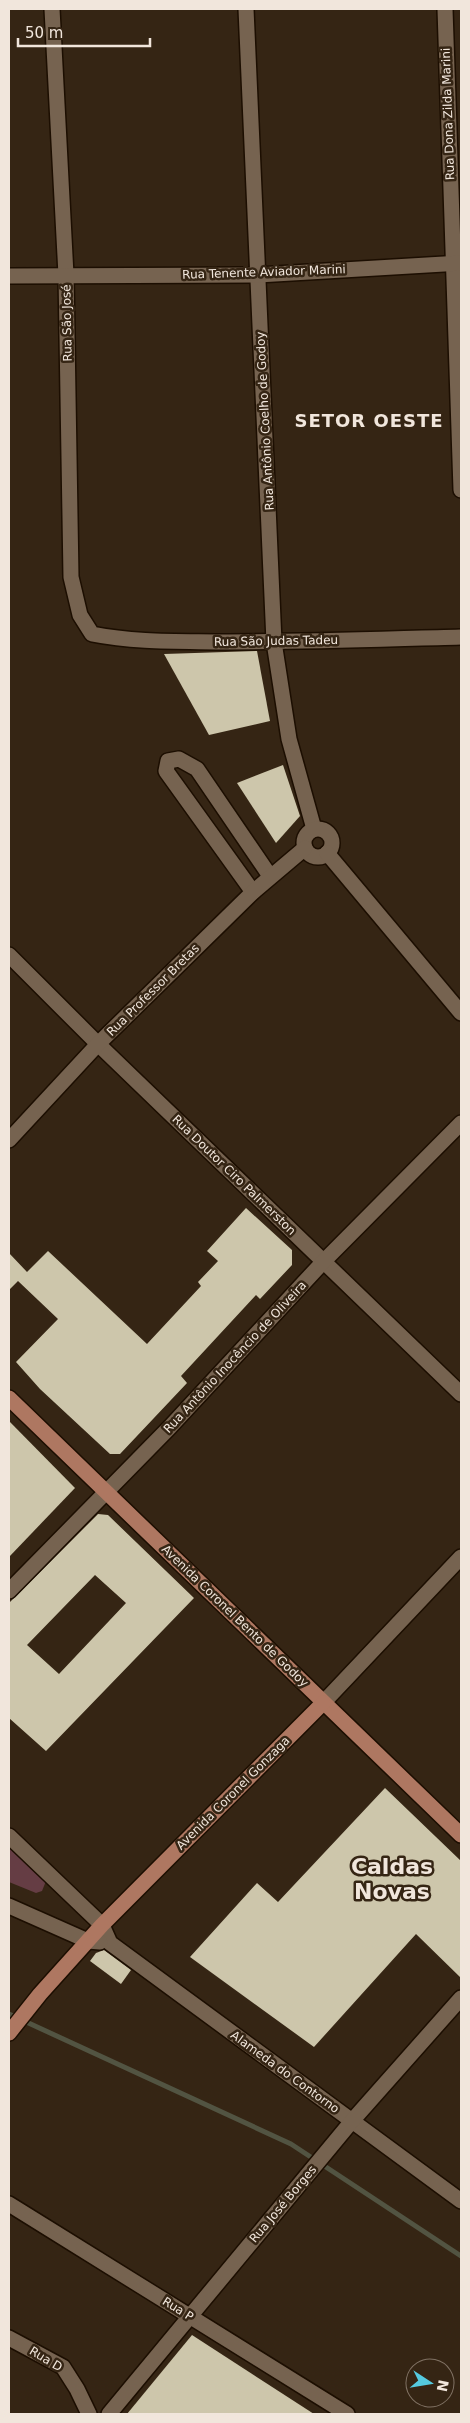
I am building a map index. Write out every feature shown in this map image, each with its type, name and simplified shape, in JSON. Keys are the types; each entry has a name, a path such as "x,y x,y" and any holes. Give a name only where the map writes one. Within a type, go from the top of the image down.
{"main road":[{"name":"Avenida Coronel Bento de Godoy","path":"9,1398 461,1835"},
{"name":"Avenida Coronel Gonzaga","path":"9,2033 40,1994 102,1925 323,1703"}],"street":[{"name":"Rua São José","path":"52,9 66,275 71,577 80,614 92,634"},
{"name":"Rua Antônio Coelho de Godoy","path":"246,9 274,642 289,739 314,829"},
{"name":"Rua Dona Zilda Marini","path":"445,9 457,263 461,490"},
{"name":"Rua Tenente Aviador Marini","path":"9,276 258,275 457,263"},
{"name":"Rua São Judas Tadeu","path":"92,634 122,640 274,642 461,637"},
{"path":"253,892 166,771 168,761 179,759 197,769 270,876"},
{"path":"314,829 326,831 330,836 331,848 327,853 316,857 309,855 305,848 304,838 314,829"},
{"name":"Rua Professor Bretas","path":"9,1140 98,1044 253,892 305,848"},
{"path":"327,853 461,1013"},
{"name":"Rua Doutor Ciro Palmerston","path":"9,955 98,1044 461,1394"},
{"name":"Rua Antônio Inocêncio de Oliveira","path":"9,1590 170,1427 323,1262 461,1123"},
{"name":"Avenida Coronel Gonzaga","path":"323,1703 461,1557"},
{"path":"9,1836 102,1925"},
{"path":"9,1906 88,1941 110,1943"},
{"name":"Alameda do Contorno","path":"102,1925 110,1943 461,2202"},
{"name":"Rua José Borges","path":"109,2414 352,2121 461,1998"},
{"name":"Rua P","path":"9,2204 347,2414"},
{"name":"Rua D","path":"9,2338 63,2367 77,2389 89,2414"}],"shaded area":[{"path":"9,1846 46,1881 42,1891 36,1893 9,1882"}],"building":[{"path":"257,651 270,721 209,735 164,654"},
{"path":"283,765 300,816 276,843 237,783"},
{"path":"246,1208 292,1250 292,1265 260,1299 256,1295 181,1376 187,1383 120,1454 110,1454 40,1389 16,1362 58,1319 18,1281 9,1290 9,1253 27,1272 48,1251 147,1344 201,1286 198,1282 218,1261 207,1251"},
{"path":"9,1421 75,1488 9,1557"},
{"path":"98,1514 108,1515 194,1598 46,1751 9,1718 9,1603","holes":["95,1575 126,1603 59,1674 27,1645"]},
{"path":"385,1788 461,1861 461,1978 416,1934 314,2047 190,1957 257,1883 278,1902"},
{"path":"104,1950 131,1970 121,1984 90,1961 96,1953"},
{"path":"192,2335 314,2414 127,2414"}],"waterway":[{"path":"9,2014 291,2144 461,2256"}],"district":[{"name":"SETOR OESTE","path":"369,421"},
{"name":"Caldas Novas","path":"392,1878"}]}
